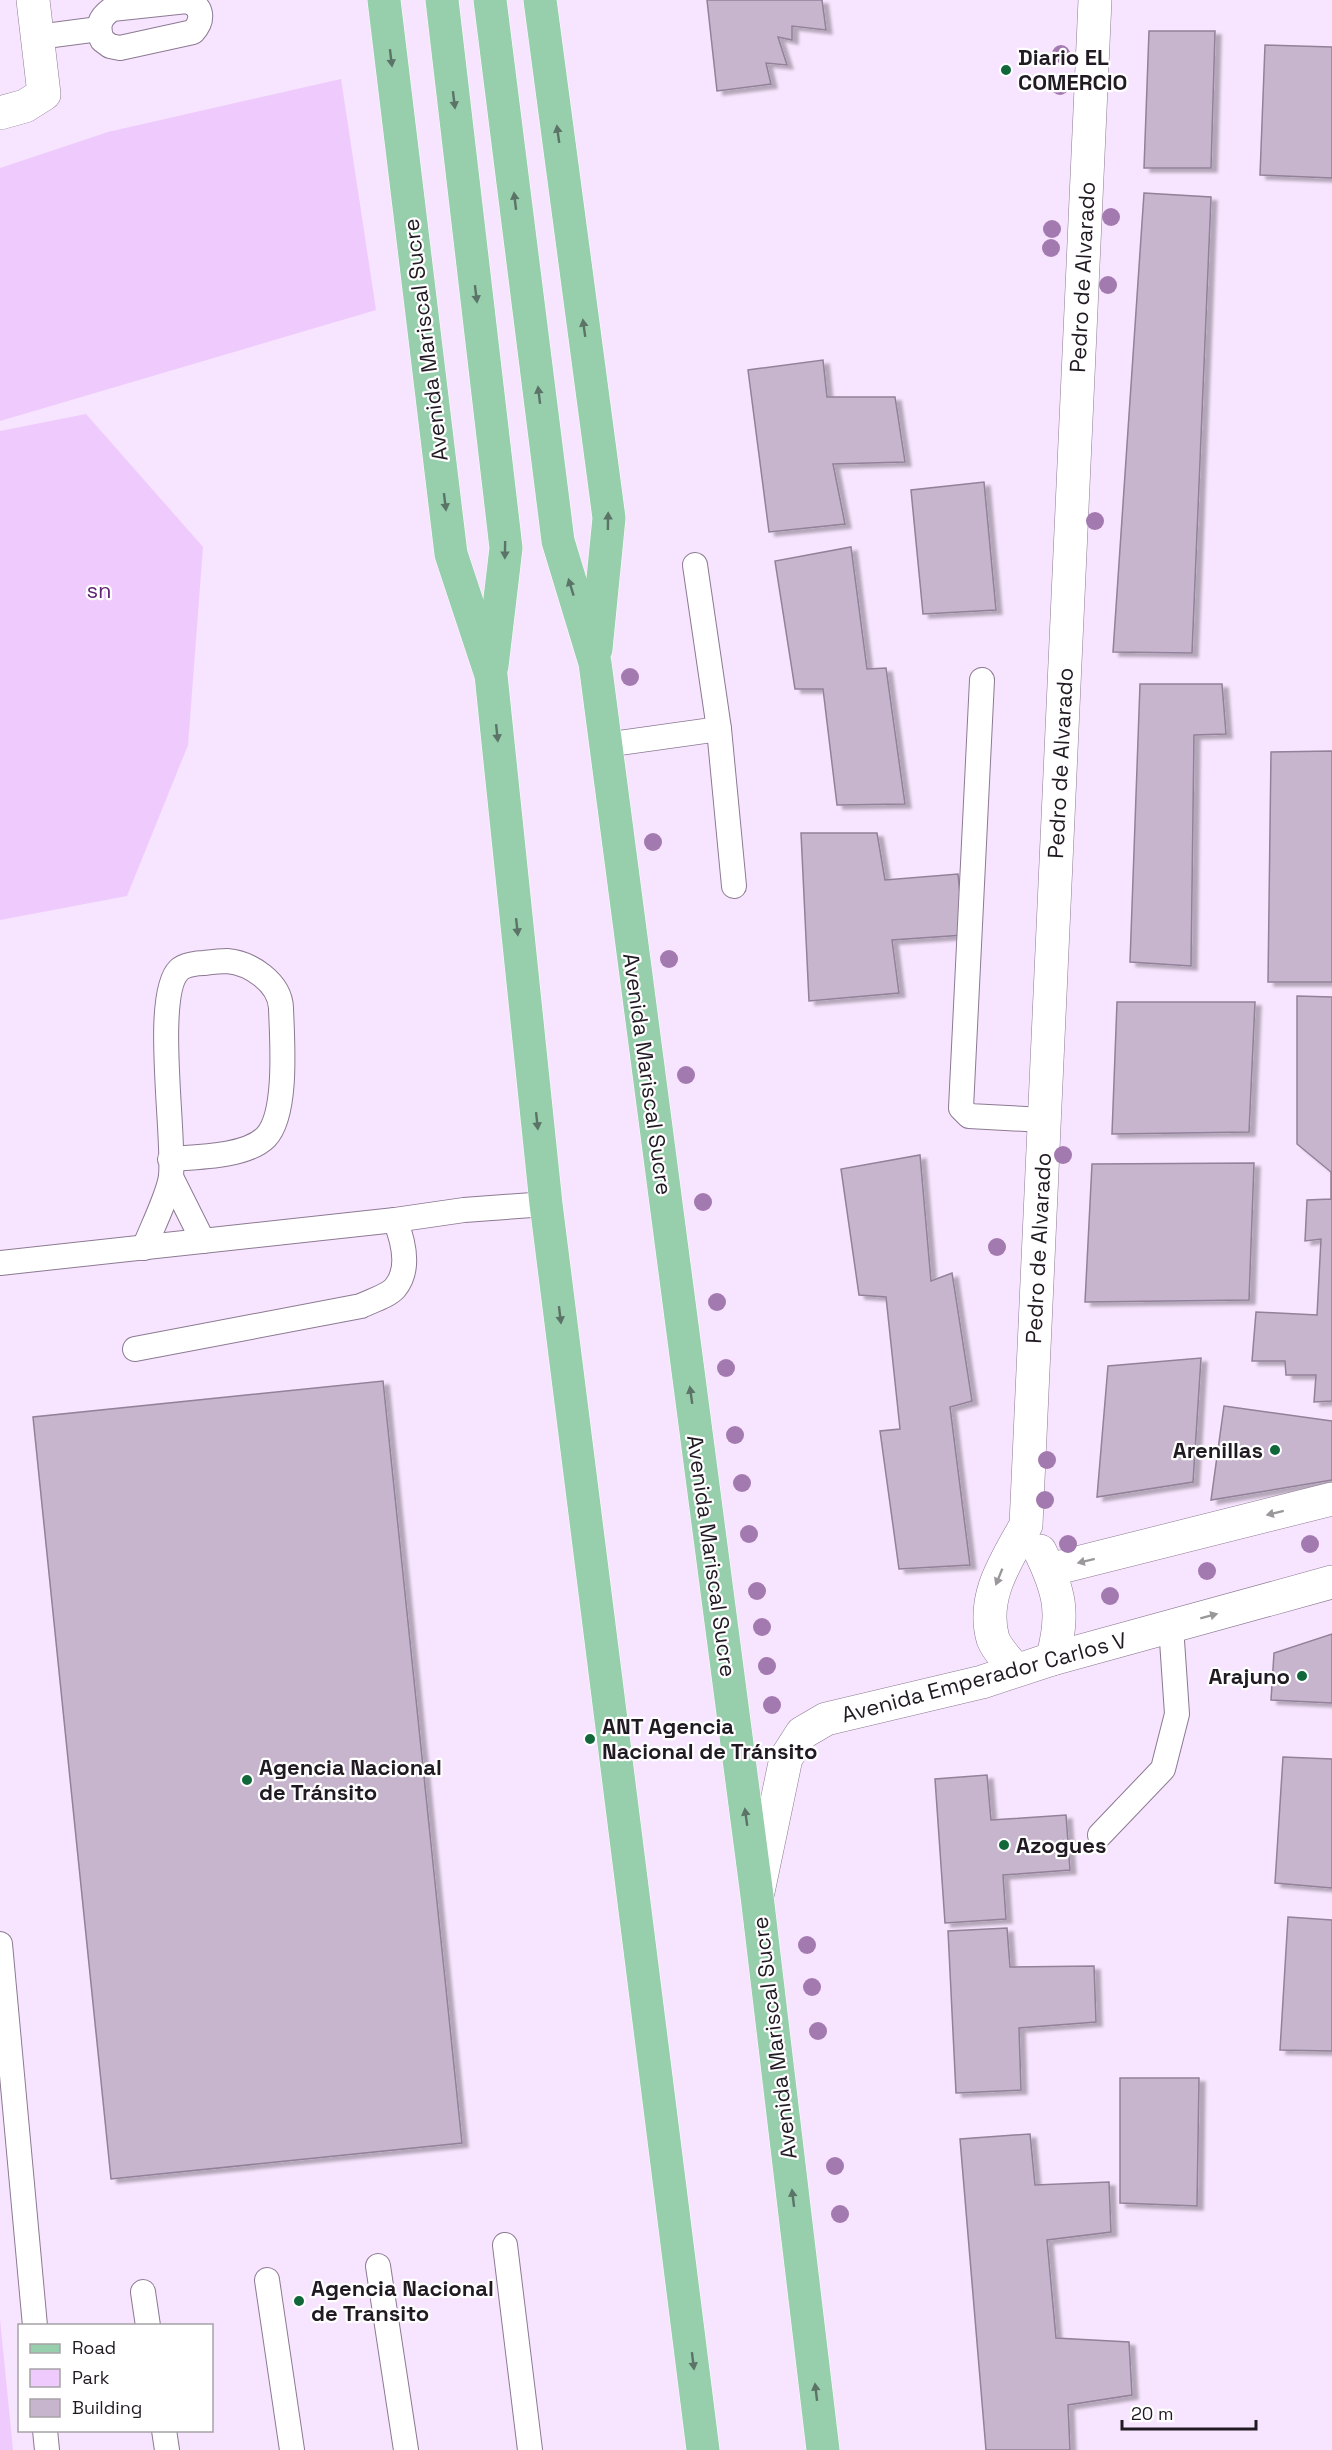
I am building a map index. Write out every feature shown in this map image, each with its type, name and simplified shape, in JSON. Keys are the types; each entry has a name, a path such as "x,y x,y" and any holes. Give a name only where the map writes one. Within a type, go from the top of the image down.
{"main road":[{"path":"0,113 25,106 45,94 33,0"},
{"name":"Avenida Mariscal Sucre","path":"384,0 451,554 491,675 546,1204 703,2450"},
{"name":"Avenida Mariscal Sucre","path":"442,0 506,548 491,675"},
{"name":"Avenida Mariscal Sucre","path":"490,0 558,541 595,663 757,1896 823,2450"},
{"name":"Avenida Mariscal Sucre","path":"540,0 609,518 595,663"},
{"name":"Pedro de Alvarado","path":"1015,1670 994,1641 988,1608 998,1575 1026,1525 1095,0"},
{"path":"1049,1570 1332,1499"},
{"name":"Pedro de Alvarado","path":"1026,1525 1049,1570 1060,1602 1060,1632 1052,1659"},
{"name":"Avenida Emperador Carlos V","path":"757,1896 786,1758 802,1733 826,1719 982,1682 1052,1659 1332,1582"}],"lane":[{"path":"38,37 99,29"},
{"path":"695,565 719,729 734,886"},
{"path":"982,680 961,1107 969,1116 1044,1120"},
{"path":"605,745 719,729"},
{"path":"171,1168 230,1153 266,1137 273,1125 282,1090 281,1007 278,992 267,979 228,961 196,963 179,969 168,988 167,1091 171,1168 203,1241"},
{"path":"144,1248 171,1168"},
{"path":"0,1263 395,1220 464,1210 546,1204"},
{"path":"135,1349 361,1306 395,1288 404,1265 403,1239 395,1220"},
{"path":"1100,1835 1162,1769 1177,1707 1172,1626"},
{"path":"0,1944 35,2324"},
{"path":"505,2245 530,2450"},
{"path":"378,2266 406,2450"},
{"path":"267,2280 292,2450"},
{"path":"143,2292 148,2324"},
{"path":"45,2432 47,2450"},
{"path":"164,2432 167,2450"}],"green space":[{"path":"341,79 376,310 0,421 0,168 108,132"},
{"name":"sn","path":"86,414 203,547 188,745 127,896 0,920 0,431"},
{"path":"0,2319 13,2450 0,2450"}],"building":[{"path":"707,0 822,0 826,30 792,26 792,40 778,37 787,65 766,63 771,84 717,91"},
{"path":"1149,31 1215,31 1211,168 1144,168"},
{"path":"1265,45 1332,47 1332,178 1260,175"},
{"path":"1144,193 1211,197 1192,653 1113,652"},
{"path":"823,360 827,397 895,397 905,462 833,464 845,524 769,532 748,370"},
{"path":"984,482 996,610 923,614 911,490"},
{"path":"851,547 867,669 886,668 905,804 837,805 823,689 795,689 775,561"},
{"path":"1140,684 1222,684 1226,734 1194,735 1191,966 1130,962"},
{"path":"1332,751 1332,982 1268,982 1271,752"},
{"path":"801,833 877,833 885,880 958,874 964,935 892,940 899,993 809,1001"},
{"path":"1297,996 1332,997 1332,1401 1314,1402 1316,1375 1286,1375 1285,1361 1252,1361 1256,1312 1317,1315 1321,1239 1305,1241 1307,1200 1331,1199 1331,1172 1297,1144"},
{"path":"1117,1002 1255,1002 1249,1132 1112,1134"},
{"path":"920,1155 931,1281 952,1273 972,1401 950,1407 970,1565 899,1569 880,1431 900,1429 886,1297 859,1295 841,1169"},
{"path":"1254,1163 1249,1300 1085,1302 1092,1164"},
{"path":"1201,1358 1193,1482 1097,1497 1108,1366"},
{"name":"Agencia Nacional de Tránsito","path":"383,1381 462,2143 111,2179 33,1417"},
{"name":"Arenillas","path":"1224,1406 1332,1421 1332,1480 1211,1500"},
{"name":"Arajuno","path":"1332,1634 1332,1703 1271,1700 1274,1653"},
{"path":"1283,1757 1332,1759 1332,1888 1275,1883"},
{"name":"Azogues","path":"987,1775 991,1820 1066,1815 1070,1870 1003,1875 1006,1919 945,1923 935,1779"},
{"path":"1288,1917 1332,1920 1332,2051 1280,2050"},
{"path":"1007,1928 1010,1967 1094,1966 1096,2022 1019,2028 1021,2090 956,2093 948,1931"},
{"path":"1120,2078 1199,2078 1197,2206 1120,2203"},
{"path":"1030,2134 1035,2185 1109,2182 1111,2232 1047,2240 1056,2338 1129,2342 1132,2395 1068,2405 1070,2450 986,2450 960,2139"}],"place":[{"name":"Diario EL COMERCIO","path":"1006,70"},
{"name":"Arenillas","path":"1275,1450"},
{"name":"Arajuno","path":"1302,1676"},
{"name":"ANT Agencia Nacional de Tránsito","path":"590,1739"},
{"name":"Agencia Nacional de Tránsito","path":"247,1780"},
{"name":"Azogues","path":"1004,1845"},
{"name":"Agencia Nacional de Transito","path":"299,2301"}]}
